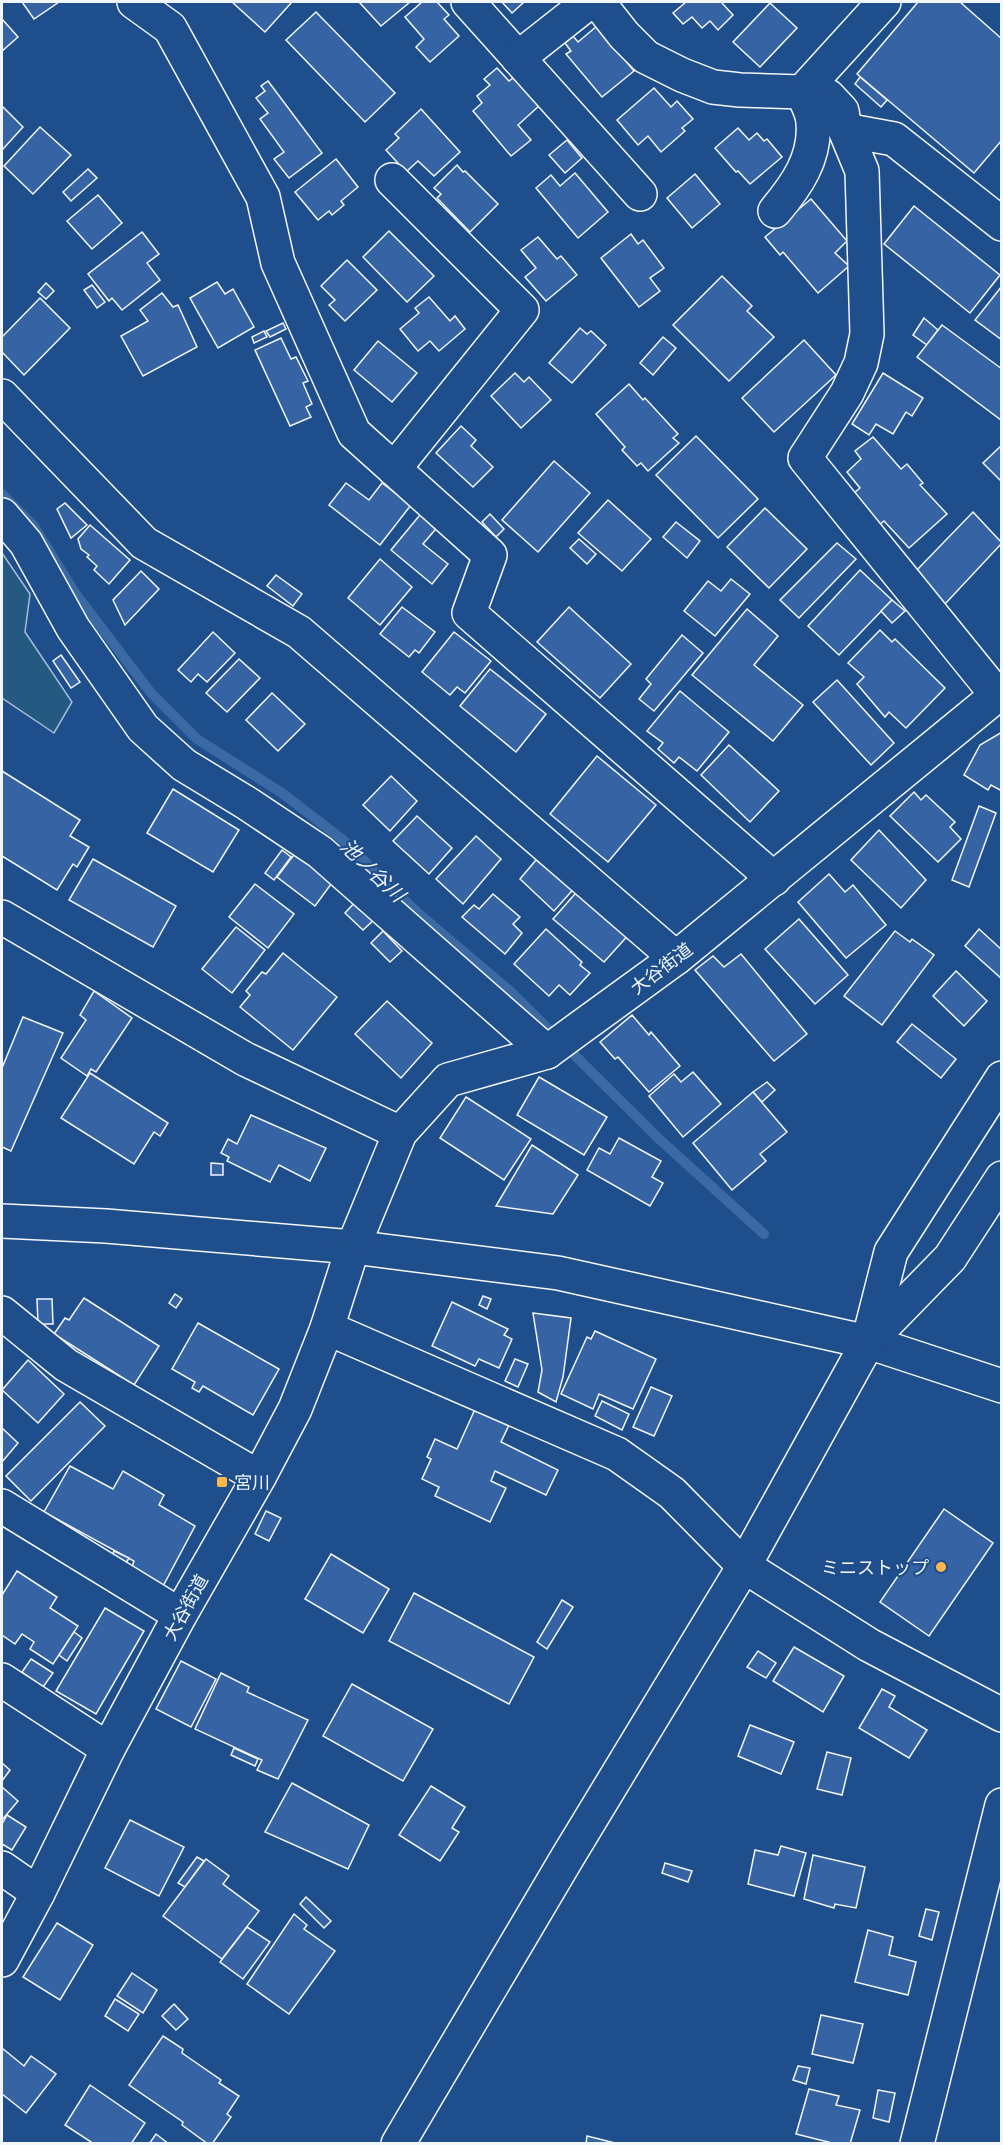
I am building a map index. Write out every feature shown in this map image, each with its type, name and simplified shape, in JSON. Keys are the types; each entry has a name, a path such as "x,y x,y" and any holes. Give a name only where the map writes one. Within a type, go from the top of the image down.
{"street":[{"path":"134,2 170,28 262,197 278,263 354,433 490,555 469,614 774,879"},
{"path":"468,2 640,194"},
{"path":"518,58 589,2"},
{"path":"598,2 624,35 646,57 682,75 722,88 802,92 828,96 842,111 845,130 861,171 867,334 861,363 847,393 805,458 999,693"},
{"path":"802,92 884,2"},
{"path":"775,211 795,188 810,156 814,122 802,92"},
{"path":"845,130 894,139 1002,224"},
{"path":"392,180 522,310 394,469"},
{"path":"2,396 144,543 299,632 676,958"},
{"path":"2,515 26,543 73,628 143,728 184,765 320,852 548,1051"},
{"name":"大谷街道","path":"2,1960 38,1893 108,1749 295,1409 327,1328 353,1247 400,1133 447,1080 548,1051 676,958 999,693"},
{"path":"2,917 245,1059 400,1133"},
{"path":"398,2144 567,1858 744,1566 868,1342 891,1252 1002,1078"},
{"path":"868,1342 950,1258 1002,1178"},
{"path":"2,1221 106,1226 353,1247 558,1274 868,1342 1002,1386"},
{"path":"2,1313 66,1365 259,1477"},
{"path":"327,1328 618,1454 672,1493 744,1566 869,1645 1002,1715"},
{"path":"2,1506 180,1616"},
{"path":"2,1680 108,1749"},
{"path":"917,2144 1002,1804"},
{"path":"2,1868 38,1893"}],"shaded area":[{"path":"2,553 30,594 25,632 72,702 54,733 2,698"}],"building":[{"path":"22,2 59,2 34,19"},
{"path":"232,2 292,2 265,32"},
{"path":"359,2 410,2 381,26"},
{"path":"422,2 437,2 449,15 444,19 459,36 430,62 416,47 424,39 405,17"},
{"path":"502,2 524,2 512,13"},
{"path":"686,2 724,2 722,3 733,15 718,30 710,21 702,28 692,17 683,24 673,13"},
{"path":"918,2 960,2 1002,39 1002,140 974,173 857,74"},
{"path":"770,3 797,28 760,67 733,42"},
{"path":"316,12 395,93 365,122 286,40"},
{"path":"2,19 18,37 2,51"},
{"path":"597,26 634,71 602,97 566,54 571,51 565,43 573,36 578,42"},
{"path":"497,68 509,81 516,76 540,105 518,125 531,140 511,156 473,111 482,103 477,96 490,85 484,79"},
{"path":"860,77 887,100 881,107 855,84"},
{"path":"268,81 322,153 289,178 274,159 284,152 260,119 268,113 256,98 265,91 261,86"},
{"path":"654,88 671,107 677,101 693,119 682,128 685,131 661,152 648,136 638,145 617,120"},
{"path":"2,106 23,127 3,149 2,147"},
{"path":"421,109 460,152 434,176 418,161 406,172 386,150 399,138 395,134"},
{"path":"40,127 71,155 33,194 4,166"},
{"path":"738,128 749,140 757,133 764,141 767,139 782,157 750,184 715,148"},
{"path":"567,140 582,158 565,173 549,155"},
{"path":"336,159 358,187 341,201 344,205 332,215 329,211 318,220 295,192"},
{"path":"457,165 498,204 470,232 437,198 441,194 434,188"},
{"path":"88,169 97,178 71,201 63,192"},
{"path":"575,173 608,212 578,238 536,188 551,175 560,186"},
{"path":"695,174 720,204 692,228 667,198"},
{"path":"98,195 122,223 92,249 67,221"},
{"path":"811,199 847,241 835,253 849,266 818,293 783,252 780,255 765,237"},
{"path":"914,206 1000,275 970,313 884,244"},
{"path":"389,231 434,276 407,302 363,257"},
{"path":"142,232 159,254 147,263 160,280 122,310 112,298 109,301 88,274"},
{"path":"631,234 638,244 643,240 664,268 650,278 660,291 639,307 601,258"},
{"path":"538,237 557,259 561,256 577,275 546,301 525,277 536,268 521,250"},
{"path":"347,260 377,290 345,321 329,305 335,300 321,286"},
{"path":"722,276 752,306 747,311 774,337 729,381 673,325"},
{"path":"217,282 225,294 233,289 254,327 218,348 190,298"},
{"path":"46,283 54,291 46,299 38,292"},
{"path":"92,285 105,302 97,308 84,290"},
{"path":"1002,286 1002,340 975,320"},
{"path":"162,293 173,307 178,305 197,347 143,376 121,336 148,321 140,310"},
{"path":"429,297 450,321 455,316 465,329 439,351 430,341 418,351 400,329 419,313 415,308"},
{"path":"40,298 70,328 24,375 2,352 2,337"},
{"path":"924,318 938,330 927,345 913,335"},
{"path":"283,323 286,329 270,337 266,331"},
{"path":"942,325 1002,369 1001,420 917,357"},
{"path":"580,328 587,334 591,331 606,345 572,383 549,363"},
{"path":"264,331 267,337 254,343 252,337"},
{"path":"663,337 676,348 653,375 640,363"},
{"path":"281,338 291,359 296,357 308,381 303,383 312,404 306,407 311,417 290,426 255,350"},
{"path":"804,340 836,375 774,432 742,398"},
{"path":"378,341 417,373 392,402 354,370"},
{"path":"515,373 524,382 529,377 551,400 521,428 491,396"},
{"path":"883,373 923,398 912,416 906,412 893,434 876,424 869,435 852,424"},
{"path":"629,384 678,434 673,438 679,443 648,471 641,463 637,466 622,450 625,447 596,414"},
{"path":"461,426 476,440 471,446 493,467 473,487 436,453"},
{"path":"696,436 758,499 718,538 656,475"},
{"path":"873,437 901,469 907,464 923,483 920,485 947,514 909,548 884,521 874,529 848,498 860,488 847,472 861,459 855,451"},
{"path":"1002,445 1002,482 983,463"},
{"path":"554,461 590,493 538,552 502,520"},
{"path":"346,483 369,500 382,483 411,505 380,545 329,505"},
{"path":"608,500 651,539 622,571 578,533"},
{"path":"65,503 87,525 71,538 57,509"},
{"path":"765,508 807,549 769,588 727,547"},
{"path":"424,510 440,524 423,544 448,564 432,584 391,550"},
{"path":"973,512 1002,543 945,604 914,573"},
{"path":"490,514 504,529 496,537 482,522"},
{"path":"676,522 700,541 687,558 663,537"},
{"path":"90,525 130,560 109,584 94,570 97,566 81,549 78,539"},
{"path":"579,539 596,554 587,564 570,548"},
{"path":"837,543 856,559 799,618 780,600"},
{"path":"380,559 412,587 380,625 348,598"},
{"path":"860,570 892,600 839,655 808,626"},
{"path":"141,571 159,589 125,625 113,600"},
{"path":"276,575 302,594 293,606 267,586"},
{"path":"731,579 750,594 715,636 684,611 708,581 721,591"},
{"path":"892,600 905,611 892,623 881,611"},
{"path":"402,607 435,632 419,653 415,650 409,657 380,634"},
{"path":"569,607 631,664 600,698 537,642"},
{"path":"747,609 778,636 754,665 803,705 773,741 692,675"},
{"path":"880,630 892,642 895,639 945,688 906,728 889,712 885,717 857,684 864,677 848,663"},
{"path":"213,632 235,653 207,682 198,674 191,682 178,670"},
{"path":"454,632 491,661 465,693 457,687 450,695 422,672"},
{"path":"682,635 703,653 654,711 639,699 651,684 646,679"},
{"path":"61,655 80,682 71,688 53,661"},
{"path":"239,659 260,678 227,712 206,693"},
{"path":"490,669 546,714 516,752 460,706"},
{"path":"837,680 894,743 871,765 813,702"},
{"path":"680,691 729,732 697,771 679,757 674,763 658,749 663,743 647,731"},
{"path":"272,693 305,724 278,751 246,720"},
{"path":"1002,732 1002,791 991,785 988,790 964,775 980,745"},
{"path":"729,745 779,791 750,822 701,775"},
{"path":"597,756 656,805 608,862 550,814"},
{"path":"2,771 80,820 70,836 89,847 77,867 73,864 57,890 2,856"},
{"path":"391,776 417,801 390,831 363,805"},
{"path":"173,789 239,830 213,872 147,833"},
{"path":"914,792 921,800 926,795 955,822 950,827 961,839 938,862 890,816"},
{"path":"979,806 996,813 969,887 952,880"},
{"path":"417,816 452,848 429,874 393,841"},
{"path":"879,830 926,880 901,908 851,860"},
{"path":"476,836 501,859 463,904 436,879"},
{"path":"299,848 337,876 315,906 277,877"},
{"path":"282,850 291,857 274,880 265,873"},
{"path":"93,859 176,906 153,947 69,900"},
{"path":"549,859 578,884 554,911 520,879 536,860 543,865"},
{"path":"829,874 845,892 853,885 886,925 846,958 798,902"},
{"path":"255,884 294,914 268,948 229,917"},
{"path":"581,887 632,931 604,962 553,919"},
{"path":"493,894 520,917 513,924 522,933 505,954 462,917 474,905 479,909"},
{"path":"358,899 377,917 363,930 345,913"},
{"path":"799,919 848,975 815,1004 765,949"},
{"path":"236,927 265,950 232,993 202,969"},
{"path":"546,929 582,962 580,965 590,973 570,995 559,985 549,996 514,964"},
{"path":"979,929 1002,950 1002,979 965,946"},
{"path":"383,931 402,951 390,962 371,943"},
{"path":"895,931 910,942 912,939 934,955 882,1025 844,996"},
{"path":"283,953 337,997 293,1050 240,1007 250,995 246,991 262,972 266,974"},
{"path":"741,954 807,1034 774,1061 695,970 713,956 724,967"},
{"path":"956,971 987,1001 964,1026 933,996"},
{"path":"94,991 132,1018 96,1072 91,1069 87,1076 61,1058 86,1020 80,1015"},
{"path":"387,1001 432,1043 401,1078 355,1034"},
{"path":"632,1015 649,1035 651,1032 680,1066 649,1092 618,1057 615,1059 600,1042"},
{"path":"23,1017 63,1033 11,1151 2,1147 2,1068"},
{"path":"912,1024 956,1059 941,1078 897,1042"},
{"path":"693,1072 721,1104 683,1137 649,1096 674,1074 681,1082"},
{"path":"90,1073 168,1123 160,1136 154,1132 134,1164 61,1118"},
{"path":"539,1077 607,1117 584,1155 517,1115"},
{"path":"767,1082 775,1090 762,1102 753,1092"},
{"path":"753,1092 787,1132 760,1154 766,1161 732,1190 693,1143"},
{"path":"466,1097 531,1139 504,1180 440,1138"},
{"path":"251,1115 326,1148 310,1181 279,1165 270,1182 227,1161 229,1157 221,1153 228,1139 237,1144"},
{"path":"619,1138 661,1161 652,1177 663,1183 650,1206 587,1170 599,1148 610,1154"},
{"path":"532,1145 578,1175 553,1214 496,1206"},
{"path":"211,1163 223,1164 223,1175 211,1175"},
{"path":"175,1294 182,1299 176,1308 169,1303"},
{"path":"483,1296 491,1299 487,1309 479,1305"},
{"path":"84,1298 159,1346 134,1385 54,1334 65,1318 69,1320"},
{"path":"37,1299 52,1299 53,1324 38,1324"},
{"path":"452,1302 508,1329 504,1335 512,1339 499,1368 479,1359 475,1366 432,1346"},
{"path":"533,1313 571,1318 563,1377 556,1402 538,1392 542,1370"},
{"path":"198,1323 279,1369 253,1415 203,1386 199,1392 192,1388 195,1382 172,1369"},
{"path":"595,1331 656,1359 633,1409 599,1394 593,1409 561,1394 587,1337 591,1339"},
{"path":"515,1359 528,1364 518,1387 505,1381"},
{"path":"28,1360 64,1394 38,1423 2,1390"},
{"path":"651,1387 672,1396 654,1436 633,1427"},
{"path":"602,1401 629,1414 622,1430 595,1416"},
{"path":"80,1402 105,1426 31,1501 6,1476"},
{"path":"476,1407 510,1423 501,1442 558,1470 546,1495 495,1471 491,1481 506,1488 490,1522 435,1496 439,1487 422,1479 431,1459 427,1457 435,1439 457,1449"},
{"path":"2,1428 18,1443 2,1462"},
{"path":"70,1466 113,1489 123,1471 164,1495 159,1505 195,1526 162,1588 131,1570 134,1561 44,1512"},
{"path":"944,1509 993,1543 929,1636 880,1602"},
{"path":"266,1511 281,1518 269,1541 255,1534"},
{"path":"114,1551 129,1558 122,1570 109,1563"},
{"path":"331,1554 389,1589 363,1633 305,1599"},
{"path":"17,1571 57,1597 50,1608 78,1626 53,1664 30,1649 34,1642 22,1634 15,1644 2,1635 2,1595"},
{"path":"414,1593 534,1657 509,1704 389,1641"},
{"path":"562,1600 573,1607 547,1649 537,1642"},
{"path":"105,1608 144,1631 96,1714 56,1691"},
{"path":"74,1632 82,1638 67,1661 59,1655"},
{"path":"794,1647 844,1676 823,1712 773,1681"},
{"path":"758,1651 776,1663 766,1678 747,1667"},
{"path":"31,1659 53,1673 43,1687 22,1672"},
{"path":"181,1661 216,1679 191,1727 156,1709"},
{"path":"221,1673 249,1687 247,1692 308,1720 278,1779 257,1770 262,1760 195,1729"},
{"path":"352,1684 433,1729 403,1781 323,1736"},
{"path":"882,1689 895,1696 889,1707 927,1730 909,1758 859,1728"},
{"path":"750,1725 794,1742 781,1774 738,1756"},
{"path":"234,1748 258,1759 255,1766 231,1755"},
{"path":"827,1752 851,1758 842,1795 817,1789"},
{"path":"2,1763 10,1770 2,1781"},
{"path":"292,1783 369,1825 348,1869 265,1832"},
{"path":"431,1786 465,1807 452,1828 459,1832 440,1861 399,1835"},
{"path":"2,1787 18,1801 2,1820"},
{"path":"7,1815 26,1827 12,1850 2,1844 2,1824"},
{"path":"130,1820 184,1847 159,1896 105,1868"},
{"path":"781,1846 806,1853 794,1896 748,1884 755,1850 778,1855"},
{"path":"813,1855 865,1867 856,1908 835,1904 834,1908 804,1899"},
{"path":"197,1857 204,1861 185,1887 178,1883"},
{"path":"206,1859 229,1876 223,1884 259,1911 222,1959 163,1916"},
{"path":"665,1863 692,1871 688,1882 662,1873"},
{"path":"306,1897 331,1921 324,1928 300,1904"},
{"path":"926,1909 939,1912 932,1940 919,1936"},
{"path":"294,1914 307,1925 304,1929 335,1951 289,2014 247,1984"},
{"path":"57,1923 93,1945 60,2000 23,1977"},
{"path":"247,1927 270,1942 243,1979 220,1962"},
{"path":"868,1930 893,1937 889,1955 916,1962 908,1995 855,1982"},
{"path":"132,1973 157,1990 143,2013 117,1996"},
{"path":"115,1999 139,2014 128,2031 105,2016"},
{"path":"174,2004 188,2019 176,2030 162,2016"},
{"path":"821,2015 863,2024 853,2063 812,2054"},
{"path":"163,2036 183,2049 182,2053 221,2080 219,2083 239,2096 227,2114 231,2117 212,2144 208,2144 182,2125 183,2122 129,2085"},
{"path":"2,2048 24,2066 31,2056 56,2074 26,2113 2,2094"},
{"path":"798,2066 810,2068 806,2084 793,2080"},
{"path":"90,2085 145,2123 131,2144 94,2144 65,2125"},
{"path":"809,2089 839,2096 836,2105 860,2110 850,2144 836,2144 796,2134"},
{"path":"878,2090 895,2093 889,2122 873,2118"},
{"path":"156,2134 169,2144 149,2144"},
{"path":"587,2136 619,2144 586,2144"}],"waterway":[{"name":"池ノ谷川","path":"2,494 34,526 75,593 151,693 197,739 282,793 343,840 418,913 510,991 658,1138 764,1234"}],"place":[{"name":"宮川","path":"222,1482"},
{"name":"ミニストップ","path":"941,1567"}]}
